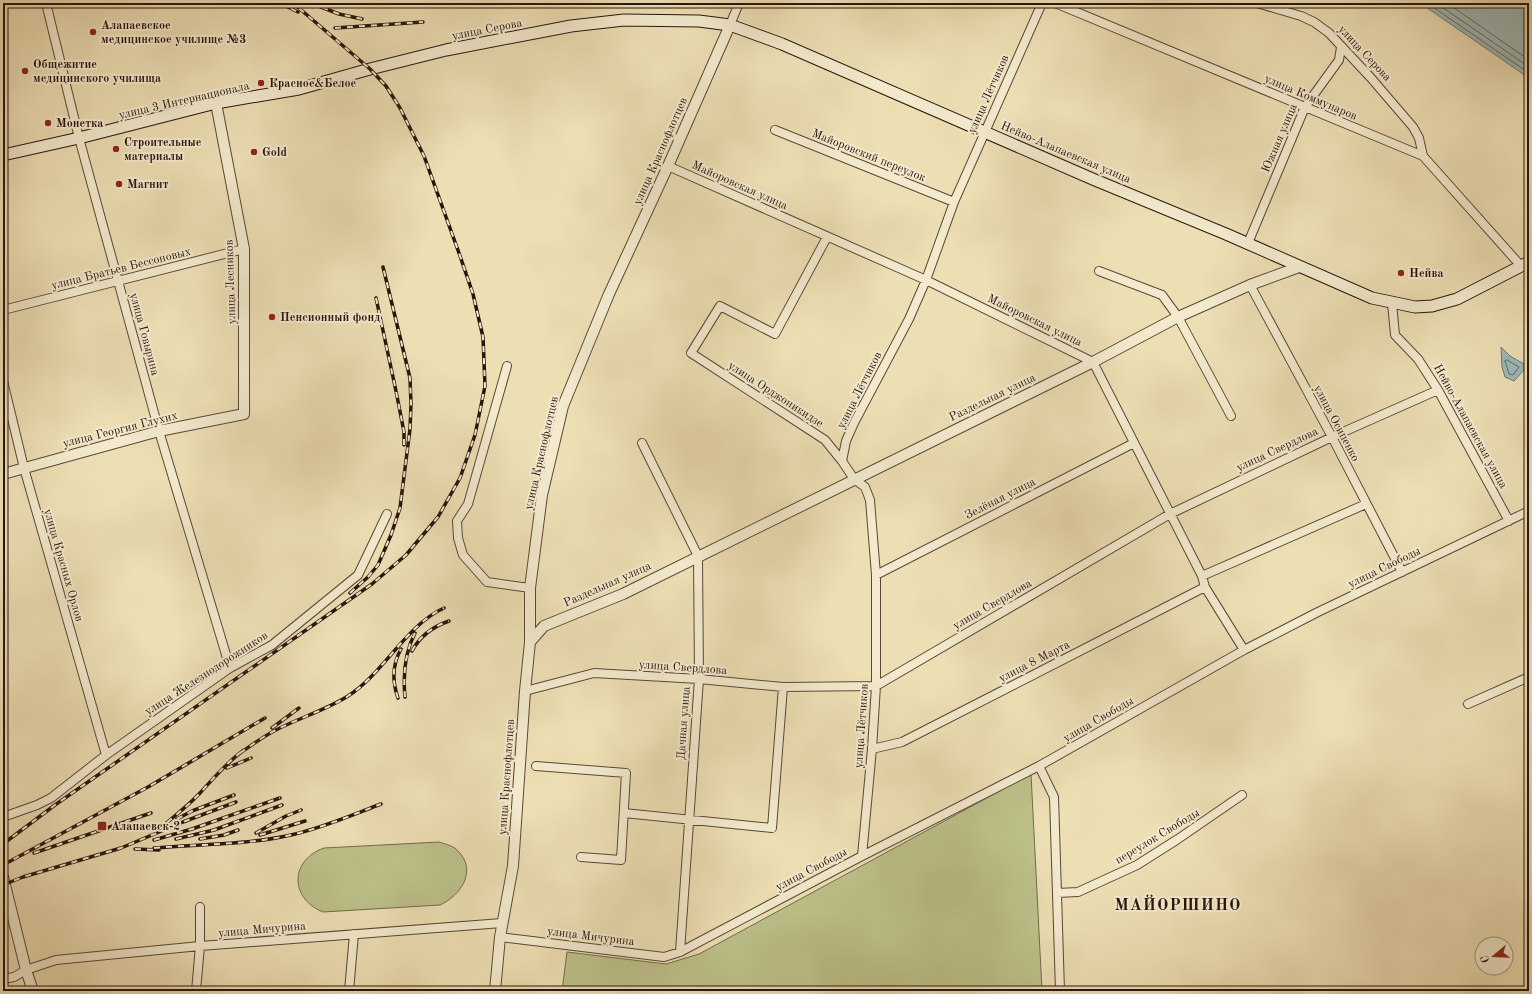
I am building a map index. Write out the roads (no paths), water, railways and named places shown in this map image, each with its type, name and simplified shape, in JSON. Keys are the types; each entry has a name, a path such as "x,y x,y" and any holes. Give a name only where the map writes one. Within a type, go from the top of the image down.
{"main road":[{"name":"улица Серова","path":"370,69 446,50 571,26 624,20 699,21 730,24"},
{"name":"Нейво-Алапаевская улица","path":"730,24 782,44 1372,298 1415,307 1432,306 1457,299 1525,264"},
{"name":"улица 3 Интернационала","path":"3,154 79,138 216,104 299,89 370,69"}],"street":[{"name":"улица Говырина","path":"46,3 79,138 159,431 230,668"},
{"name":"улица Краснофлотцев","path":"494,991 502,923 513,866 525,690 530,642 530,588 542,496 563,406 609,294 668,166 739,3"},
{"name":"улица Лётчиков","path":"862,856 876,686 876,575 870,500 865,487 854,479 842,461 846,441 909,319 926,280 954,202 984,131 1042,3"},
{"name":"улица Коммунаров","path":"1055,3 1423,156 1525,264"},
{"name":"улица Серова","path":"1257,3 1302,16 1314,22 1329,33 1368,74 1413,127 1419,138 1423,156"},
{"name":"Южная улица","path":"1248,243 1305,107 1338,60 1341,47"},
{"name":"улица Лесников","path":"216,104 244,249 244,414"},
{"name":"Майоровский переулок","path":"774,130 954,202"},
{"name":"Майоровская улица","path":"668,166 926,280 1093,362"},
{"name":"улица Орджоникидзе","path":"827,237 775,334 720,306 691,353 825,440 842,461"},
{"name":"улица Братьев Бессоновых","path":"3,310 244,249"},
{"name":"Раздельная улица","path":"530,642 544,626 623,594 1093,362 1178,318 1250,285 1300,267"},
{"path":"1099,271 1162,295 1178,318 1230,416"},
{"name":"улица Осипенко","path":"1250,285 1332,437 1402,572"},
{"name":"Нейво-Алапаевская улица","path":"1392,303 1395,335 1418,359 1438,390 1508,521"},
{"path":"1093,362 1202,576 1205,587 1244,650"},
{"path":"507,366 468,504 457,521 458,538 463,555 487,582 530,588"},
{"name":"улица Красных Орлов","path":"3,381 24,468 106,755"},
{"name":"улица Свердлова","path":"525,690 594,673 699,679 783,687 876,686 1170,514 1332,437 1438,390"},
{"name":"улица Георгия Глухих","path":"3,474 159,431 244,414"},
{"path":"642,443 698,556"},
{"name":"Зелёная улица","path":"876,575 1134,443"},
{"path":"1202,576 1366,504"},
{"name":"улица Свободы","path":"680,952 862,856 1039,766 1244,650 1318,612 1529,511"},
{"name":"улица Железнодорожников","path":"3,816 37,805 51,798 106,755 230,668 272,645 358,575 387,514"},
{"name":"Дачная улица","path":"680,952 699,679 698,556"},
{"name":"улица 8 Марта","path":"872,749 902,742 1205,587"},
{"path":"1468,704 1529,677"},
{"path":"624,813 772,828 783,687"},
{"path":"536,766 626,773 621,860 581,858"},
{"path":"1039,766 1054,798 1060,991"},
{"name":"переулок Свободы","path":"1057,893 1078,892 1137,865 1242,795"},
{"path":"3,877 26,970 33,991"},
{"path":"196,991 200,946 200,907"},
{"name":"улица Мичурина","path":"3,979 14,977 26,970 56,960 200,946 502,923"},
{"path":"349,991 354,934"},
{"name":"улица Мичурина","path":"500,937 664,957 680,952"}],"water":[{"path":"1420,3 1529,3 1529,78"},
{"path":"1501,347 1510,356 1524,364 1524,370 1514,381 1505,377 1502,367"}],"railway":[{"path":"280,3 298,12"},
{"path":"3,844 55,805 372,584 406,555 438,517 460,478 475,435 485,386 483,337 473,294 424,156 400,108 386,86 370,69 293,3"},
{"path":"311,3 339,14 362,19"},
{"path":"335,28 423,22"},
{"path":"350,593 368,577 378,565 391,535 400,508 410,429 410,378 383,267"},
{"path":"376,298 404,432 404,445"},
{"path":"240,753 276,730 331,706 348,696 373,675 418,626 430,616 444,608"},
{"path":"412,651 423,636 437,626 449,621"},
{"path":"405,697 404,681 407,656 415,633"},
{"path":"398,698 394,673 396,661 401,649"},
{"path":"272,728 299,708"},
{"path":"3,865 148,787 265,718"},
{"path":"158,830 190,803 226,765 244,750"},
{"path":"227,768 251,758"},
{"path":"177,819 192,811 234,795"},
{"path":"154,840 192,829 280,798"},
{"path":"3,885 23,877 121,848 236,802"},
{"path":"154,848 258,841 291,835 314,829 381,804"},
{"path":"176,839 214,830 282,805"},
{"path":"256,833 286,816 301,810"},
{"path":"34,853 151,813"},
{"path":"260,835 305,821"},
{"path":"200,839 224,835 238,830"},
{"path":"135,849 159,850"}],"place":[{"name":"Алапаевское медицинское училище №3","path":"93,32"},
{"name":"Общежитие медицинского училища","path":"25,71"},
{"name":"Красное&Белое","path":"261,83"},
{"name":"Монетка","path":"48,123"},
{"name":"Строительные материалы","path":"116,149"},
{"name":"Gold","path":"254,152"},
{"name":"Магнит","path":"119,184"},
{"name":"Нейва","path":"1401,273"},
{"name":"Пенсионный фонд","path":"272,317"},
{"name":"Алапаевск-2","path":"102,826"}],"district":[{"name":"МАЙОРШИНО","path":"1178,904"}]}
